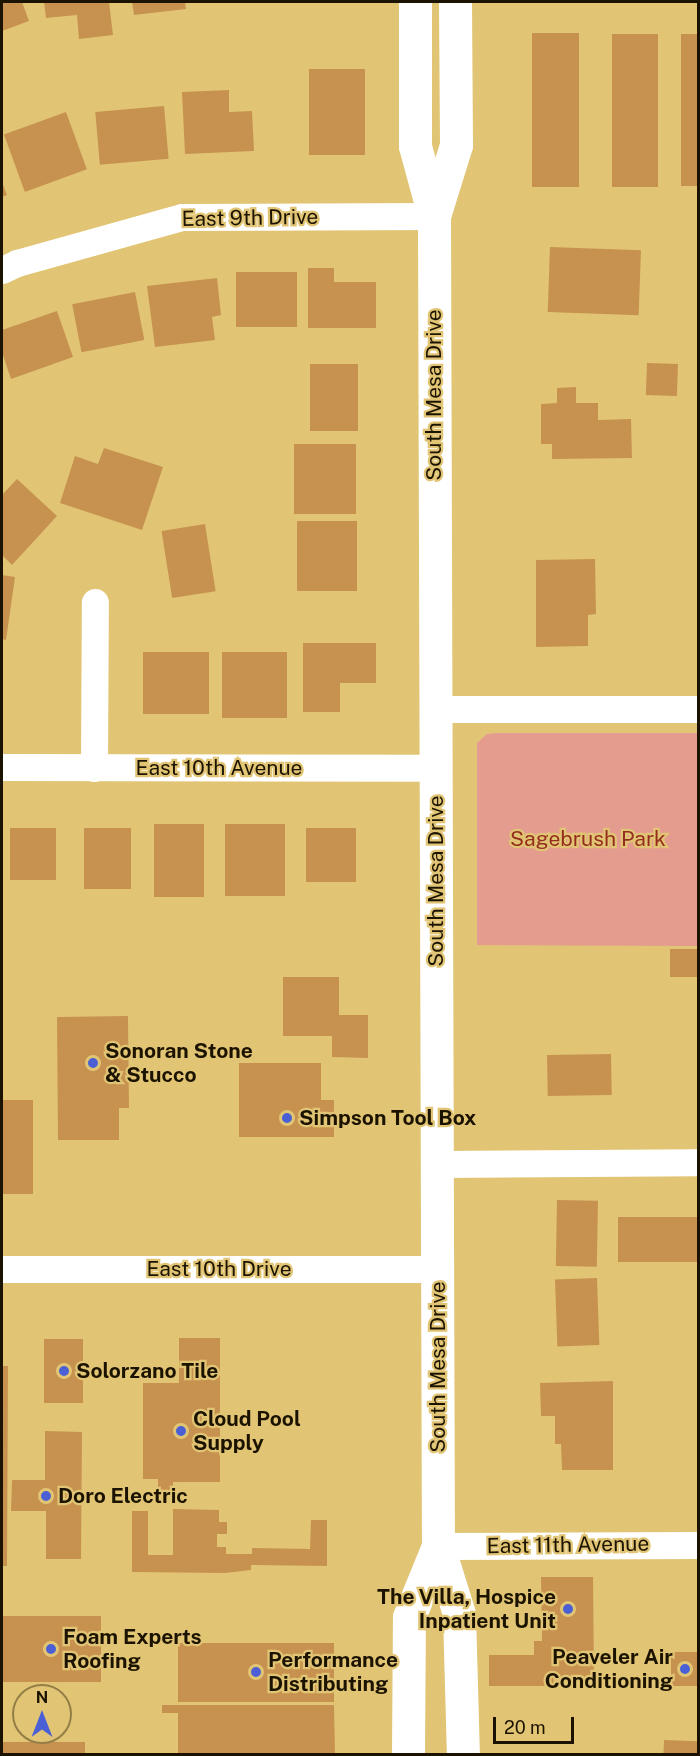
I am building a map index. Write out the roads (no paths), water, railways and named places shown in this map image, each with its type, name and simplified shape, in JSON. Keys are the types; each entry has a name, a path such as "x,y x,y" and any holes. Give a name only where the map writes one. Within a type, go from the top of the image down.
{"main road":[{"name":"South Mesa Drive","path":"416,2 414,146 434,216 438,1546 459,1614 463,1755"},
{"name":"South Mesa Drive","path":"434,216 456,145 455,2"},
{"name":"South Mesa Drive","path":"408,1755 409,1617 438,1546"}],"street":[{"name":"East 9th Drive","path":"2,270 17,263 182,217 434,216"},
{"path":"94,768 95,603"},
{"path":"435,709 699,709"},
{"name":"East 10th Avenue","path":"2,767 436,768"},
{"path":"437,1164 699,1162"},
{"name":"East 10th Drive","path":"2,1269 437,1269"},
{"name":"East 11th Avenue","path":"438,1546 699,1545"}],"place":[{"name":"Sonoran Stone & Stucco","path":"93,1063"},
{"name":"Simpson Tool Box","path":"287,1118"},
{"name":"Solorzano Tile","path":"64,1371"},
{"name":"Cloud Pool Supply","path":"181,1431"},
{"name":"Doro Electric","path":"46,1496"},
{"name":"The Villa, Hospice Inpatient Unit","path":"568,1609"},
{"name":"Foam Experts Roofing","path":"51,1649"},
{"name":"Peaveler Air Conditioning","path":"685,1669"},
{"name":"Performance Distributing","path":"256,1672"}],"park label":[{"name":"Sagebrush Park","path":"588,839"}]}
